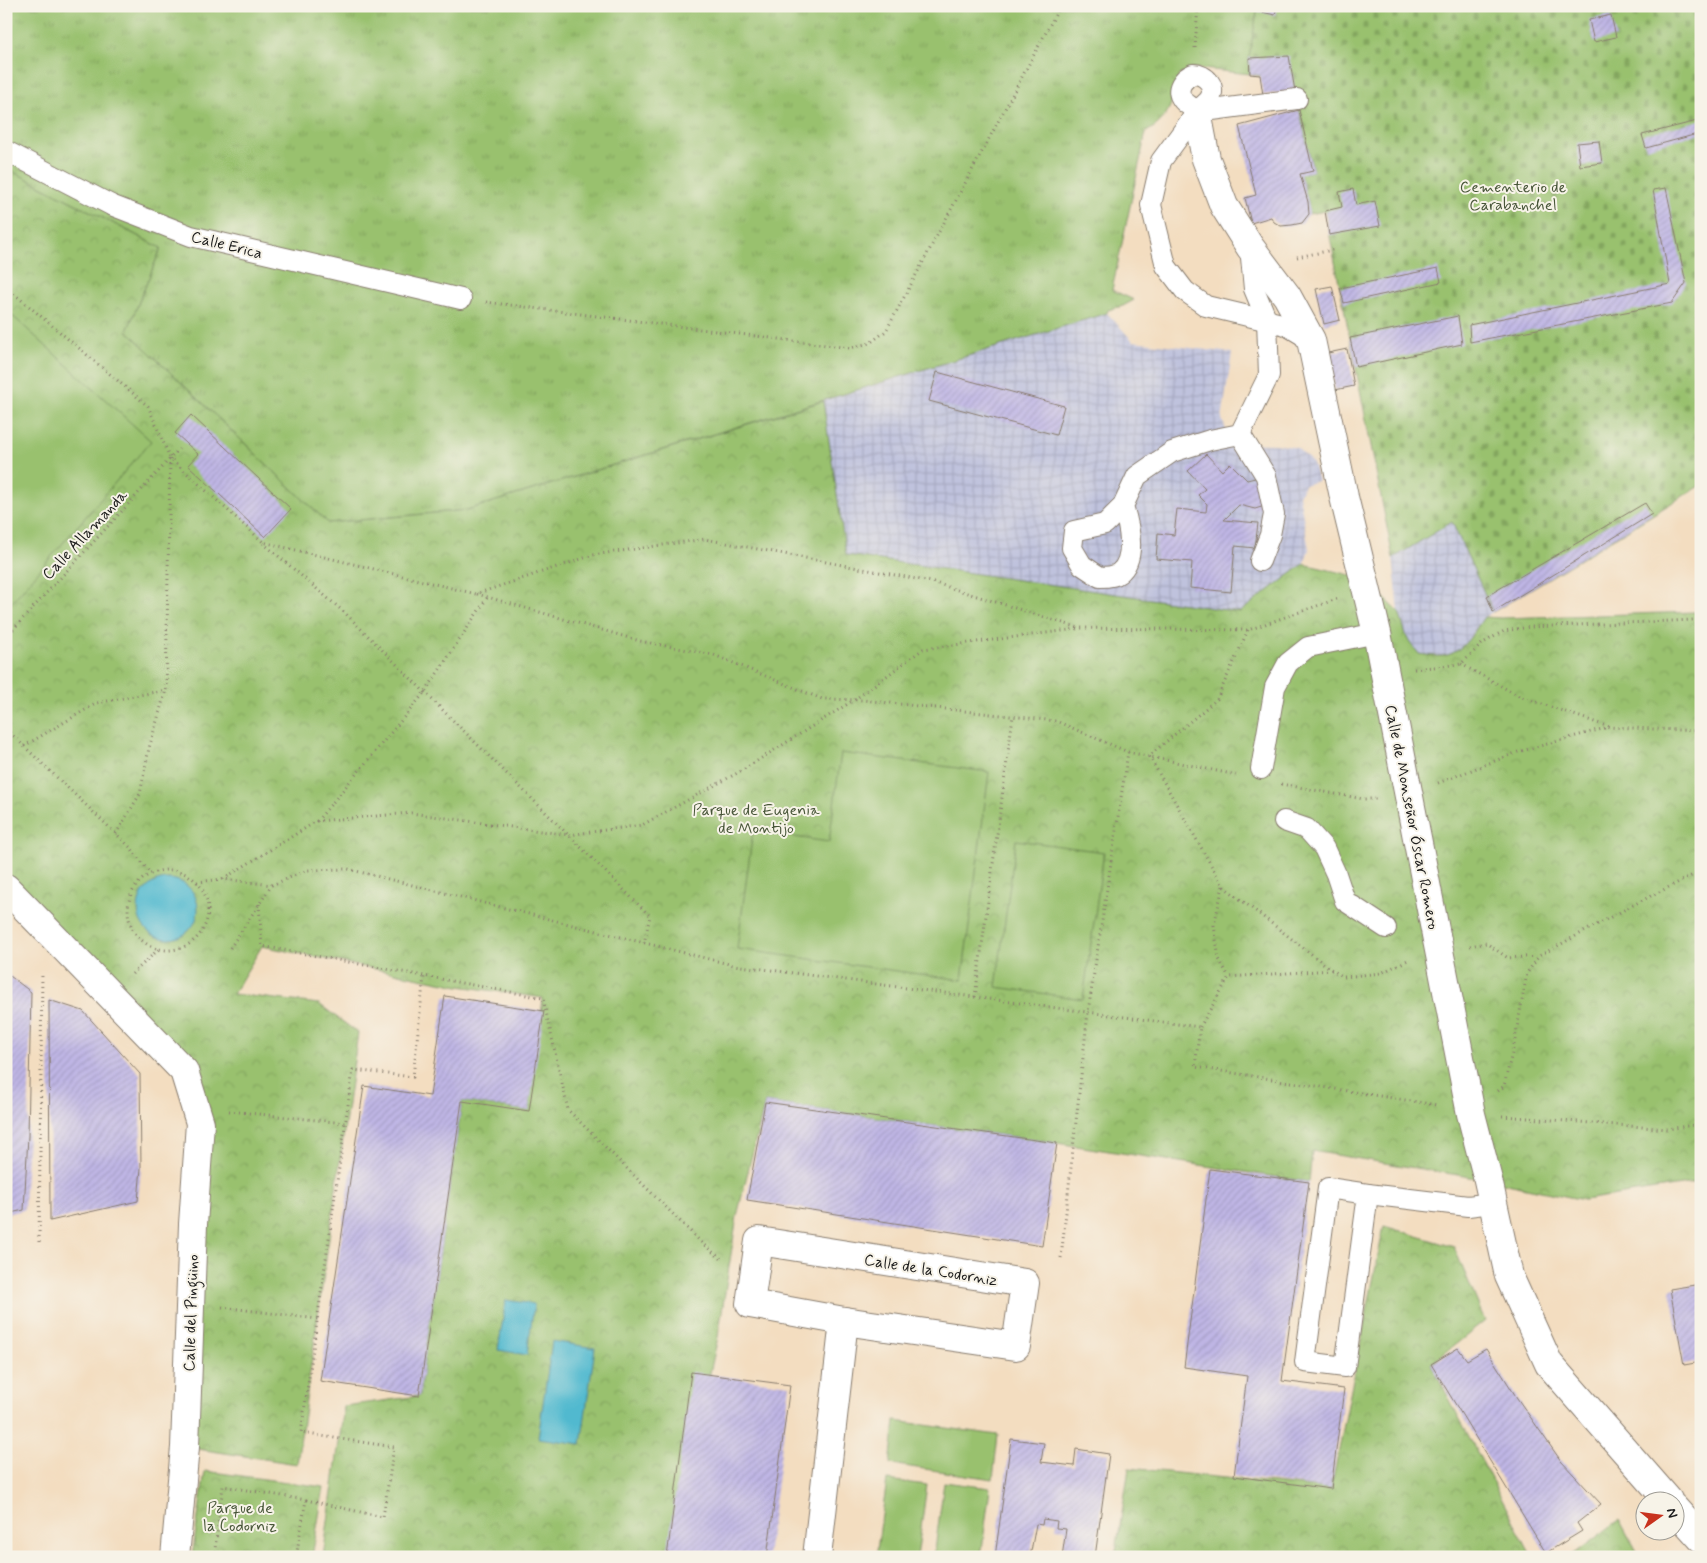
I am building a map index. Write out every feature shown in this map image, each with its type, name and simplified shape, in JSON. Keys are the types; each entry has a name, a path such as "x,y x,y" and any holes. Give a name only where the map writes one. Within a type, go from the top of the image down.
{"street":[{"name":"Calle de Monseñor Óscar Romero","path":"1197,112 1206,159 1224,206 1250,247 1287,296 1310,340 1377,633 1471,1114 1509,1276 1549,1364 1659,1490"},
{"name":"Calle del Pingüino","path":"6,888 184,1071 200,1123 185,1448 175,1557"},
{"name":"Calle de la Codorniz","path":"759,1241 1025,1283 1016,1346 844,1321 750,1304 759,1241"},
{"path":"817,1557 844,1321"},
{"path":"1684,1519 1701,1538"}],"lane":[{"path":"1193,74 1183,79 1179,90 1182,100 1197,112 1297,99"},
{"path":"1197,112 1161,161 1151,205 1166,266 1185,291 1206,306 1286,325 1310,340"},
{"name":"Calle Erica","path":"6,151 111,205 191,236 460,299"},
{"path":"1240,434 1269,374 1267,320 1254,289 1250,247"},
{"path":"1123,506 1137,476 1172,452 1210,440 1240,434"},
{"path":"1240,434 1266,476 1274,514 1270,535 1260,561"},
{"path":"1261,769 1275,687 1288,663 1308,647 1377,633"},
{"path":"1284,821 1307,830 1324,848 1336,874 1345,901 1386,928"},
{"path":"1368,1194 1345,1367 1305,1362 1328,1188 1468,1206 1492,1203"}],"path":[{"path":"460,299 850,348 870,342 886,331 1060,6"},
{"path":"1193,74 1198,6"},
{"path":"6,287 148,406 170,458 166,690 149,748 140,794 116,834"},
{"name":"Calle Allamanda","path":"6,637 179,449"},
{"path":"170,458 262,542 344,612 650,916 644,943"},
{"path":"476,594 593,555 705,539 932,582 1079,628"},
{"path":"262,542 476,594 640,641 714,654 822,699 854,700 1056,721 1128,752 1241,776"},
{"path":"317,821 411,813 569,835 642,825 741,771 854,700 923,649 1079,628 1248,630 1366,588"},
{"path":"223,879 317,821 425,692 487,598"},
{"path":"1461,664 1483,643 1504,631 1530,626 1694,620 1701,618"},
{"path":"1149,756 1217,699 1248,630"},
{"path":"1410,670 1461,664 1520,696 1608,727 1701,731"},
{"path":"24,746 97,703 166,690"},
{"path":"975,997 1013,716"},
{"path":"1278,784 1363,799 1410,799 1433,785 1518,752 1608,727"},
{"path":"6,729 131,848 150,874"},
{"path":"1061,1258 1088,1012 1128,752"},
{"path":"1149,756 1223,886 1332,970 1344,977 1381,973 1419,956 1440,953"},
{"path":"197,882 223,879 272,885 308,870 348,869 734,965 1200,1027"},
{"path":"162,870 175,870 186,874 197,882 204,892 208,904 207,917 203,929 195,939 185,946 172,950 159,949 146,943 136,934 129,921 128,907 131,894 139,882 150,874 162,870"},
{"path":"1468,947 1486,943 1508,958 1539,956 1701,871"},
{"path":"230,948 272,885"},
{"path":"1223,886 1214,925 1219,959 1229,977"},
{"path":"259,904 262,946 543,998 568,1110 704,1245 729,1264"},
{"path":"128,978 159,949"},
{"path":"1471,1114 1504,1086 1514,1045 1526,974 1539,956"},
{"path":"1229,977 1332,970"},
{"path":"39,1242 42,973"},
{"path":"214,1557 223,1486 306,1500 383,1517 394,1447 301,1433 353,1070 413,1077 424,976"},
{"path":"1229,977 1200,1027 1195,1066 1442,1105 1471,1114 1668,1129 1701,1124"},
{"path":"224,1110 345,1123"},
{"path":"221,1307 318,1319"},
{"path":"296,1557 306,1500"}],"shaded area":[{"path":"1107,313 1133,341 1232,353 1222,419 1231,443 1276,444 1297,448 1313,463 1318,481 1304,485 1299,495 1309,549 1304,564 1240,612 845,555 823,401"},
{"path":"1452,522 1493,612 1484,617 1457,652 1442,656 1419,655 1407,639 1399,612 1393,558"}],"green space":[{"path":"6,6 1258,6 1250,74 1193,68 1179,75 1166,115 1146,132 1112,290 1134,300 1123,306 1108,310 1107,313 467,510 328,523 127,331 161,248 6,168"},
{"name":"Cementerio de Carabanchel","path":"1258,6 1701,6 1701,485 1493,612 1452,522 1393,558 1325,211 1309,214 1308,202 1300,174 1313,171 1295,91 1260,76 1250,74 1249,58"},
{"name":"Parque de Eugenia de Montijo","path":"6,168 161,248 127,331 328,523 467,510 823,401 846,555 1240,612 1304,564 1363,578 1399,612 1407,638 1419,654 1434,656 1450,654 1462,647 1484,617 1695,612 1701,608 1701,1182 1584,1200 1488,1180 1312,1151 1309,1182 1057,1143 765,1102 737,1216 718,1337 669,1557 323,1557 344,1406 419,1396 462,1101 529,1111 543,998 459,986 262,946 233,994 319,1004 358,1033 297,1464 185,1447 200,1123 184,1071 6,895"},
{"path":"6,310 151,441 6,609"},
{"path":"841,753 989,772 962,980 737,949 753,831 829,842"},
{"path":"1016,840 1104,852 1083,999 996,987"},
{"path":"1384,1226 1454,1247 1485,1321 1431,1364 1532,1557 1115,1557 1129,1468 1331,1489"},
{"path":"895,1421 998,1435 993,1479 890,1464"},
{"name":"Parque de la Codorniz","path":"205,1471 324,1487 312,1557 192,1557"},
{"path":"887,1480 927,1485 917,1557 876,1557"},
{"path":"944,1482 990,1488 981,1557 934,1557"},
{"path":"1619,1520 1639,1557 1570,1557"}],"water":[{"path":"168,879 185,884 193,892 198,909 193,926 185,934 168,939 151,934 143,926 138,909 143,892 151,884"},
{"path":"506,1300 534,1304 527,1355 498,1350"},
{"path":"552,1341 595,1348 581,1444 538,1438"}],"building":[{"path":"1258,6 1277,6 1275,15 1257,11"},
{"path":"1611,15 1616,37 1594,42 1589,20"},
{"path":"1289,56 1295,91 1263,95 1260,75 1250,74 1249,58"},
{"path":"1299,110 1313,171 1300,174 1308,202 1309,214 1302,223 1292,225 1281,226 1274,222 1271,217 1251,223 1245,198 1256,195 1239,126"},
{"path":"1701,120 1701,133 1646,148 1642,135"},
{"path":"1599,141 1602,163 1580,166 1577,143"},
{"path":"1666,188 1686,283 1672,303 1470,342 1469,325 1670,284 1653,190"},
{"path":"1353,189 1356,205 1375,201 1380,226 1329,235 1325,211 1342,207 1339,192"},
{"path":"1438,268 1441,282 1344,303 1340,288"},
{"path":"1332,286 1340,320 1324,324 1316,289"},
{"path":"1458,316 1462,344 1356,367 1350,338"},
{"path":"1347,349 1354,386 1335,390 1328,353"},
{"path":"937,372 1064,406 1056,435 929,401"},
{"path":"191,415 291,509 265,537 188,465 198,454 175,433"},
{"path":"1206,454 1222,471 1230,463 1247,480 1259,477 1268,505 1255,509 1239,505 1224,520 1258,523 1255,548 1235,546 1231,592 1190,588 1192,562 1156,559 1158,533 1174,535 1177,509 1206,512 1207,504 1198,495 1205,489 1188,471"},
{"path":"1645,503 1652,514 1493,612 1487,596"},
{"path":"6,973 31,992 28,1136 24,1210 6,1214"},
{"path":"445,996 544,1011 529,1111 462,1101 419,1396 320,1381 364,1086 430,1096"},
{"path":"49,1000 83,1011 140,1074 141,1168 138,1201 50,1221"},
{"path":"765,1102 1057,1143 1042,1246 747,1200"},
{"path":"1210,1169 1309,1182 1282,1381 1344,1389 1331,1489 1234,1476 1247,1376 1184,1367"},
{"path":"1701,1284 1701,1362 1684,1365 1670,1289"},
{"path":"1458,1348 1467,1360 1486,1349 1517,1398 1561,1461 1601,1504 1577,1523 1582,1531 1546,1553 1431,1364"},
{"path":"691,1372 790,1385 767,1557 667,1557"},
{"path":"1011,1439 1044,1443 1041,1462 1074,1466 1076,1449 1109,1454 1095,1557 1062,1557 1066,1529 1056,1528 1057,1521 1043,1519 1042,1525 1036,1524 1030,1557 995,1557"}]}
